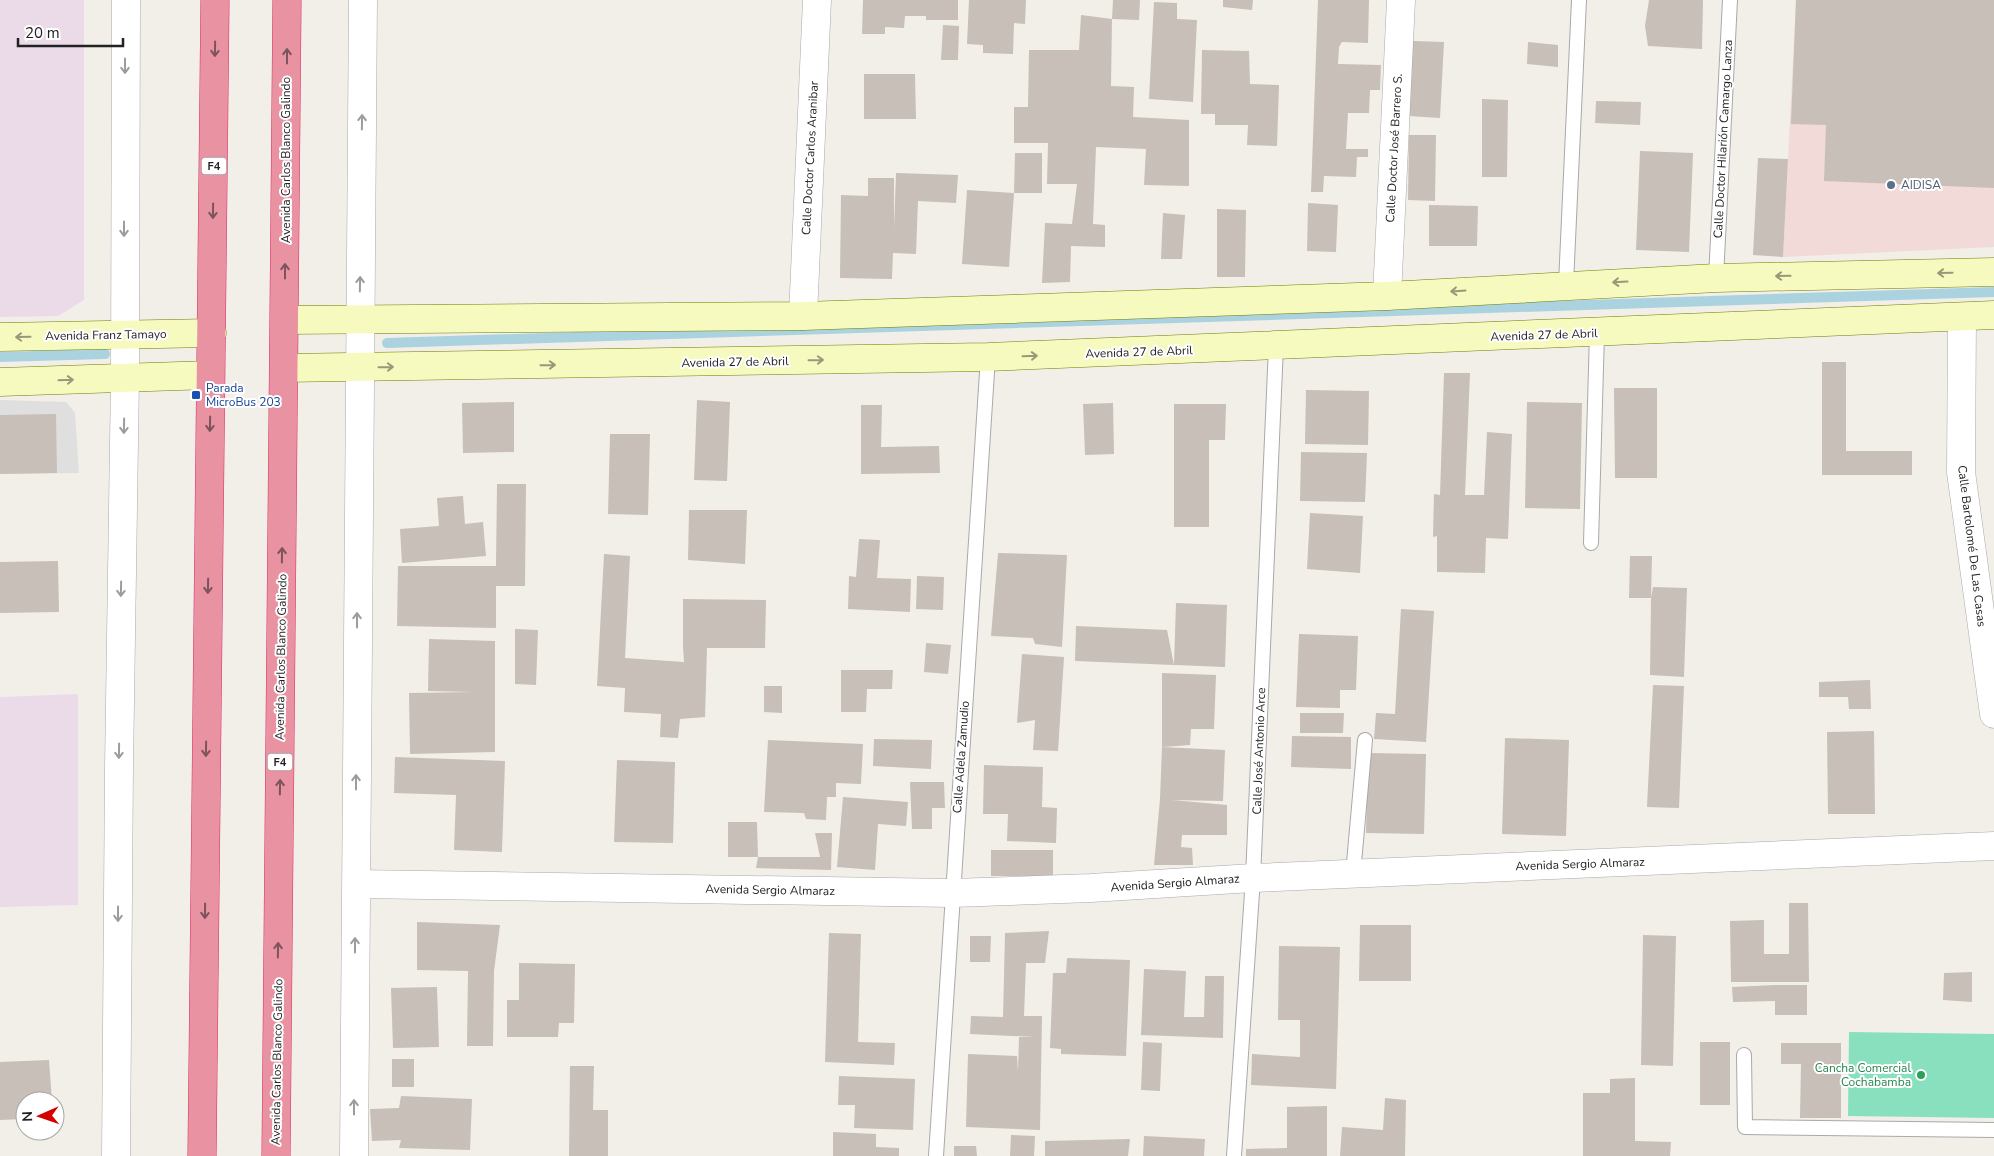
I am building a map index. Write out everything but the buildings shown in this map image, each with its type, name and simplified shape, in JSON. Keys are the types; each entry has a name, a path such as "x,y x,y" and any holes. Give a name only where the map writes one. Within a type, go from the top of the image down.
{"highway":[{"name":"F4","path":"202,1156 215,0"},
{"name":"Avenida Carlos Blanco Galindo","path":"285,320 287,0"},
{"name":"F4","path":"284,368 285,320"},
{"name":"Avenida Carlos Blanco Galindo","path":"276,1156 284,368"}],"street":[{"path":"116,1156 125,378 126,0"},
{"path":"354,1156 363,0"},
{"name":"Calle Doctor Carlos Aranibar","path":"803,316 817,0"},
{"name":"Calle Doctor José Barrero S.","path":"1387,296 1401,0"},
{"path":"285,320 803,316 1387,296 1566,284 1716,278 1994,272"},
{"name":"Avenida 27 de Abril","path":"284,368 988,358 1994,315"},
{"name":"Calle Bartolomé De Las Casas","path":"1962,317 1961,472 1990,663 1994,714"},
{"name":"Avenida Franz Tamayo","path":"0,337 212,333"},
{"path":"0,382 210,375"},
{"name":"Avenida Sergio Almaraz","path":"356,884 952,893 1994,846"}],"lane":[{"path":"1566,284 1579,0"},
{"name":"Calle Doctor Hilarión Camargo Lanza","path":"1716,278 1730,0"},
{"path":"1591,543 1597,333"},
{"name":"Calle José Antonio Arce","path":"1234,1156 1253,878 1276,346"},
{"name":"Calle Adela Zamudio","path":"936,1156 988,358"},
{"path":"1353,874 1365,740"},
{"path":"1744,1055 1745,1127 1994,1130"}],"shaded area":[{"path":"0,0 84,0 84,300 58,316 0,317"},
{"name":"AIDISA","path":"1796,0 1994,0 1994,247 1783,257"},
{"path":"0,400 66,402 75,413 79,473 0,474"},
{"path":"78,694 78,905 0,907 0,697"}],"green space":[{"name":"Cancha Comercial Cochabamba","path":"1849,1032 1994,1034 1994,1118 1848,1116"}],"waterway":[{"path":"387,343 1994,292"},
{"path":"0,357 105,354"}],"place":[{"name":"AIDISA","path":"1891,185"},
{"name":"Parada MicroBus 203","path":"196,395"},
{"name":"Cancha Comercial Cochabamba","path":"1921,1075"}]}
